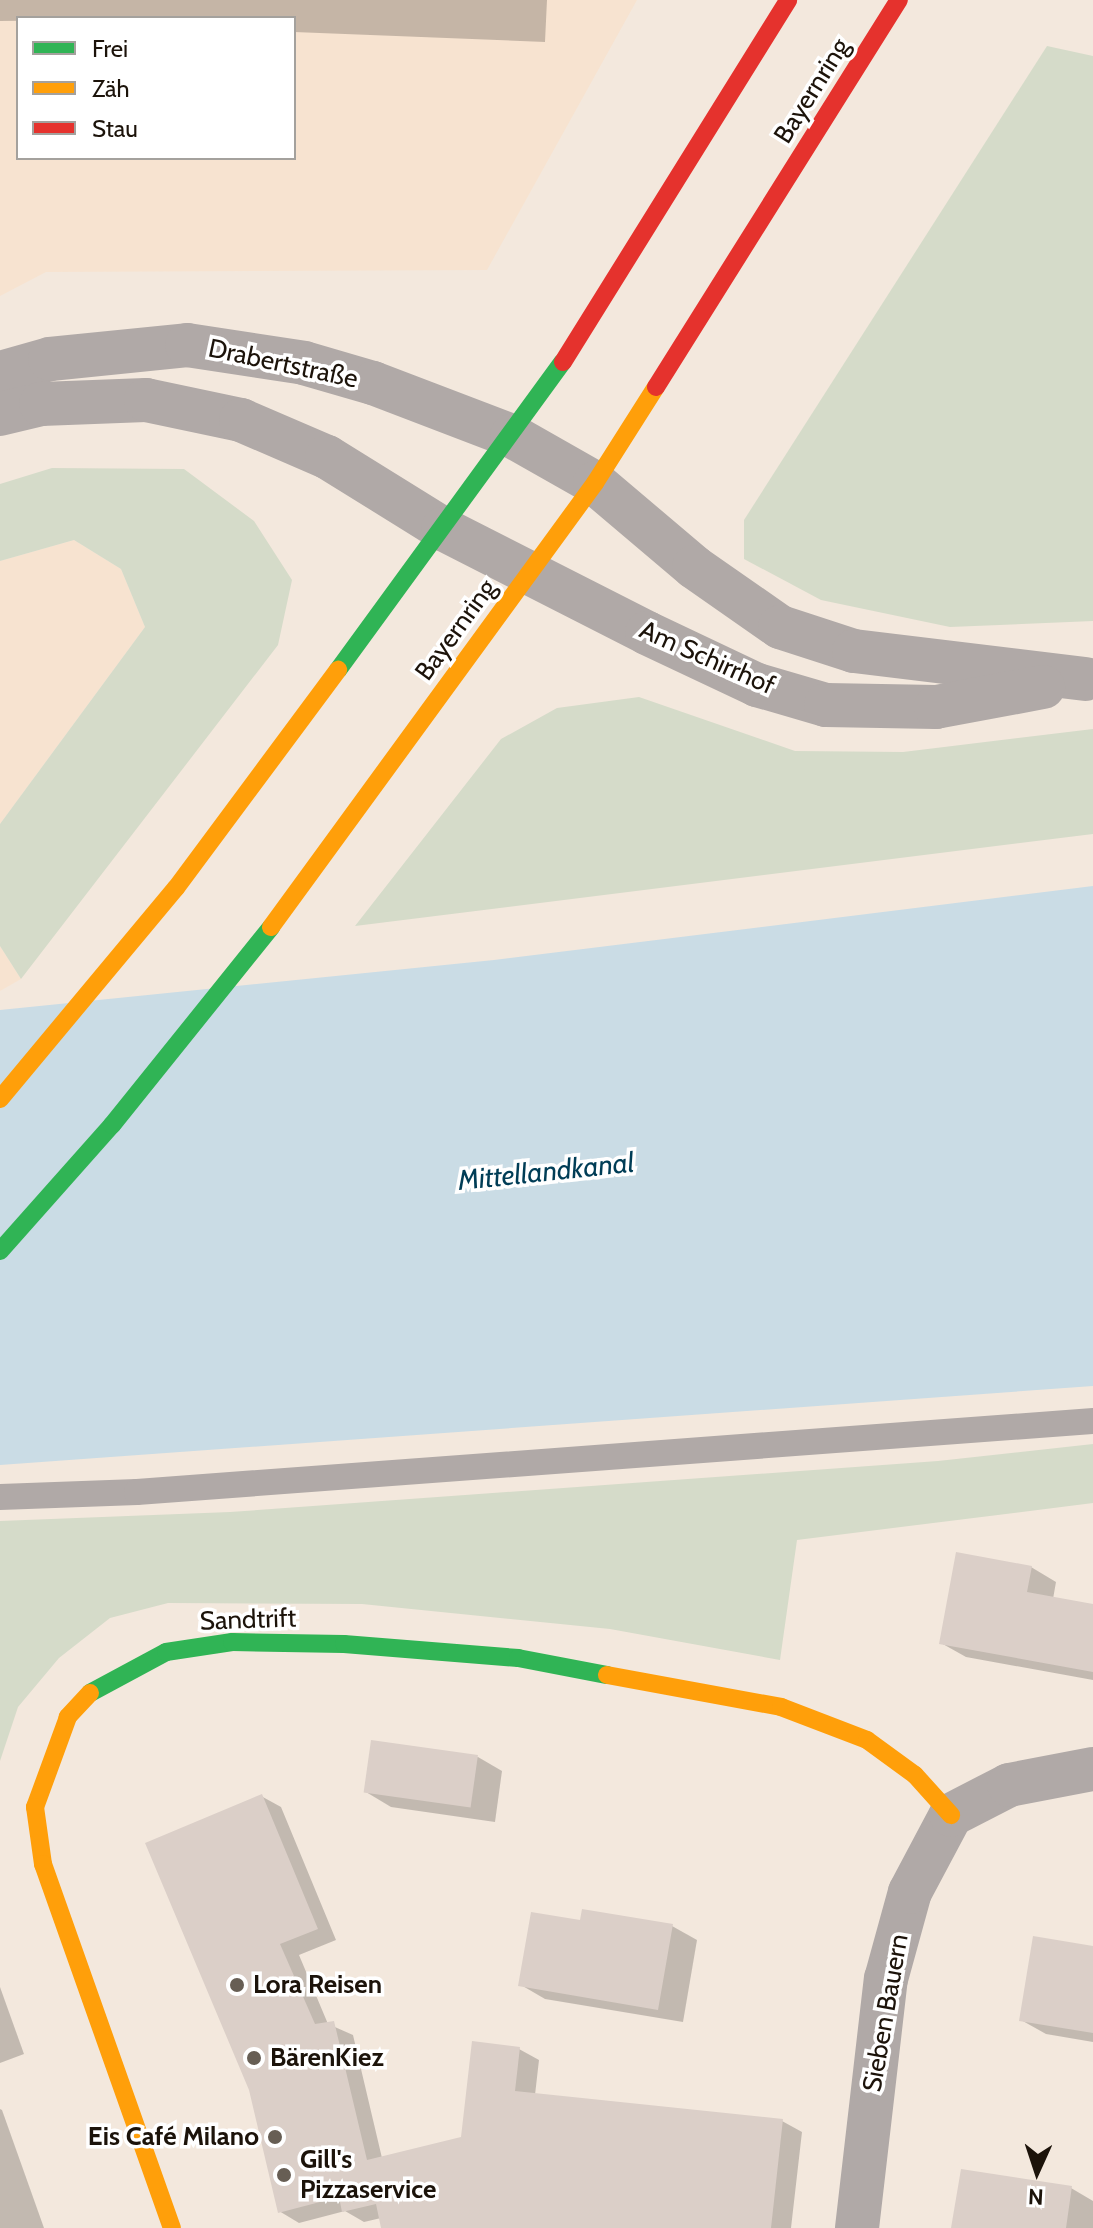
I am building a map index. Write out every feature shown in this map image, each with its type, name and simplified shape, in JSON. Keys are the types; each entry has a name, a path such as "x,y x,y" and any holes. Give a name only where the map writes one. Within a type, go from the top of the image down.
{"street":[{"path":"0,1099 176,888 512,436 597,314 788,0"},
{"name":"Bayernring","path":"0,1251 112,1125 309,879 595,483 899,0"},
{"name":"Drabertstraße","path":"0,373 50,359 187,345 304,363 373,383 512,436 595,483"},
{"path":"0,414 41,404 146,400 241,420 327,457 443,529"},
{"name":"Am Schirrhof","path":"595,483 694,567 780,627 854,651 1089,678"},
{"name":"Am Schirrhof","path":"443,529 757,685 826,705 936,707 1089,678"},
{"name":"Sandtrift","path":"172,2228 43,1864 35,1807 68,1717 85,1697 125,1670 166,1652 232,1642 344,1644 518,1658 781,1707 867,1740 915,1775 951,1815"},
{"path":"951,1815 1009,1785 1093,1769"},
{"name":"Sieben Bauern","path":"857,2228 886,1979 910,1892 951,1815"}],"lane":[{"path":"0,1497 137,1492 1093,1421"}],"shaded area":[{"path":"0,0 637,0 487,270 46,272 0,296"},
{"path":"74,540 121,569 145,627 0,824 0,561"},
{"path":"0,946 21,979 0,991"}],"green space":[{"path":"1047,46 1093,56 1093,621 950,627 821,600 744,559 744,520"},
{"path":"52,468 184,469 254,521 292,580 278,645 21,979 0,946 0,824 145,627 121,569 74,540 0,561 0,484"},
{"path":"639,697 795,751 903,752 1093,729 1093,834 355,926 501,739 557,708"},
{"path":"1093,1444 1093,1503 797,1540 780,1660 610,1629 362,1604 168,1603 110,1618 59,1658 18,1707 0,1761 0,1521 230,1512 938,1461"}],"water":[{"name":"Mittellandkanal","path":"1093,886 1093,1386 0,1465 0,1010 494,960"}],"building":[{"path":"956,1552 1032,1566 1027,1592 1093,1604 1093,1672 939,1644"},
{"path":"371,1740 478,1755 471,1808 364,1792"},
{"path":"262,1794 318,1929 280,1944 315,2024 334,2021 367,2160 461,2137 472,2041 520,2047 515,2091 783,2119 771,2228 381,2228 376,2204 342,2212 339,2197 278,2213 249,2090 145,1843"},
{"path":"582,1909 673,1924 658,2010 518,1986 531,1912 580,1920"},
{"path":"1033,1936 1093,1946 1093,2033 1019,2021"},
{"path":"961,2169 1072,2186 1066,2228 951,2228"}],"traffic: fast":[{"path":"338,670 563,362"},
{"path":"0,1251 112,1125 271,927"},
{"path":"90,1693 166,1652 232,1642 344,1644 518,1658 607,1675"}],"traffic: slow":[{"path":"271,927 595,483 656,387"},
{"path":"0,1099 176,888 338,670"},
{"path":"607,1675 781,1707 867,1740 915,1775 951,1815"},
{"path":"90,1693 68,1717 35,1807 43,1864 172,2228"}],"traffic: jam":[{"path":"563,362 788,0"},
{"path":"656,387 899,0"}],"place":[{"name":"Lora Reisen","path":"237,1985"},
{"name":"BärenKiez","path":"254,2058"},
{"name":"Eis Café Milano","path":"275,2137"},
{"name":"Gill's Pizzaservice","path":"284,2175"}]}
